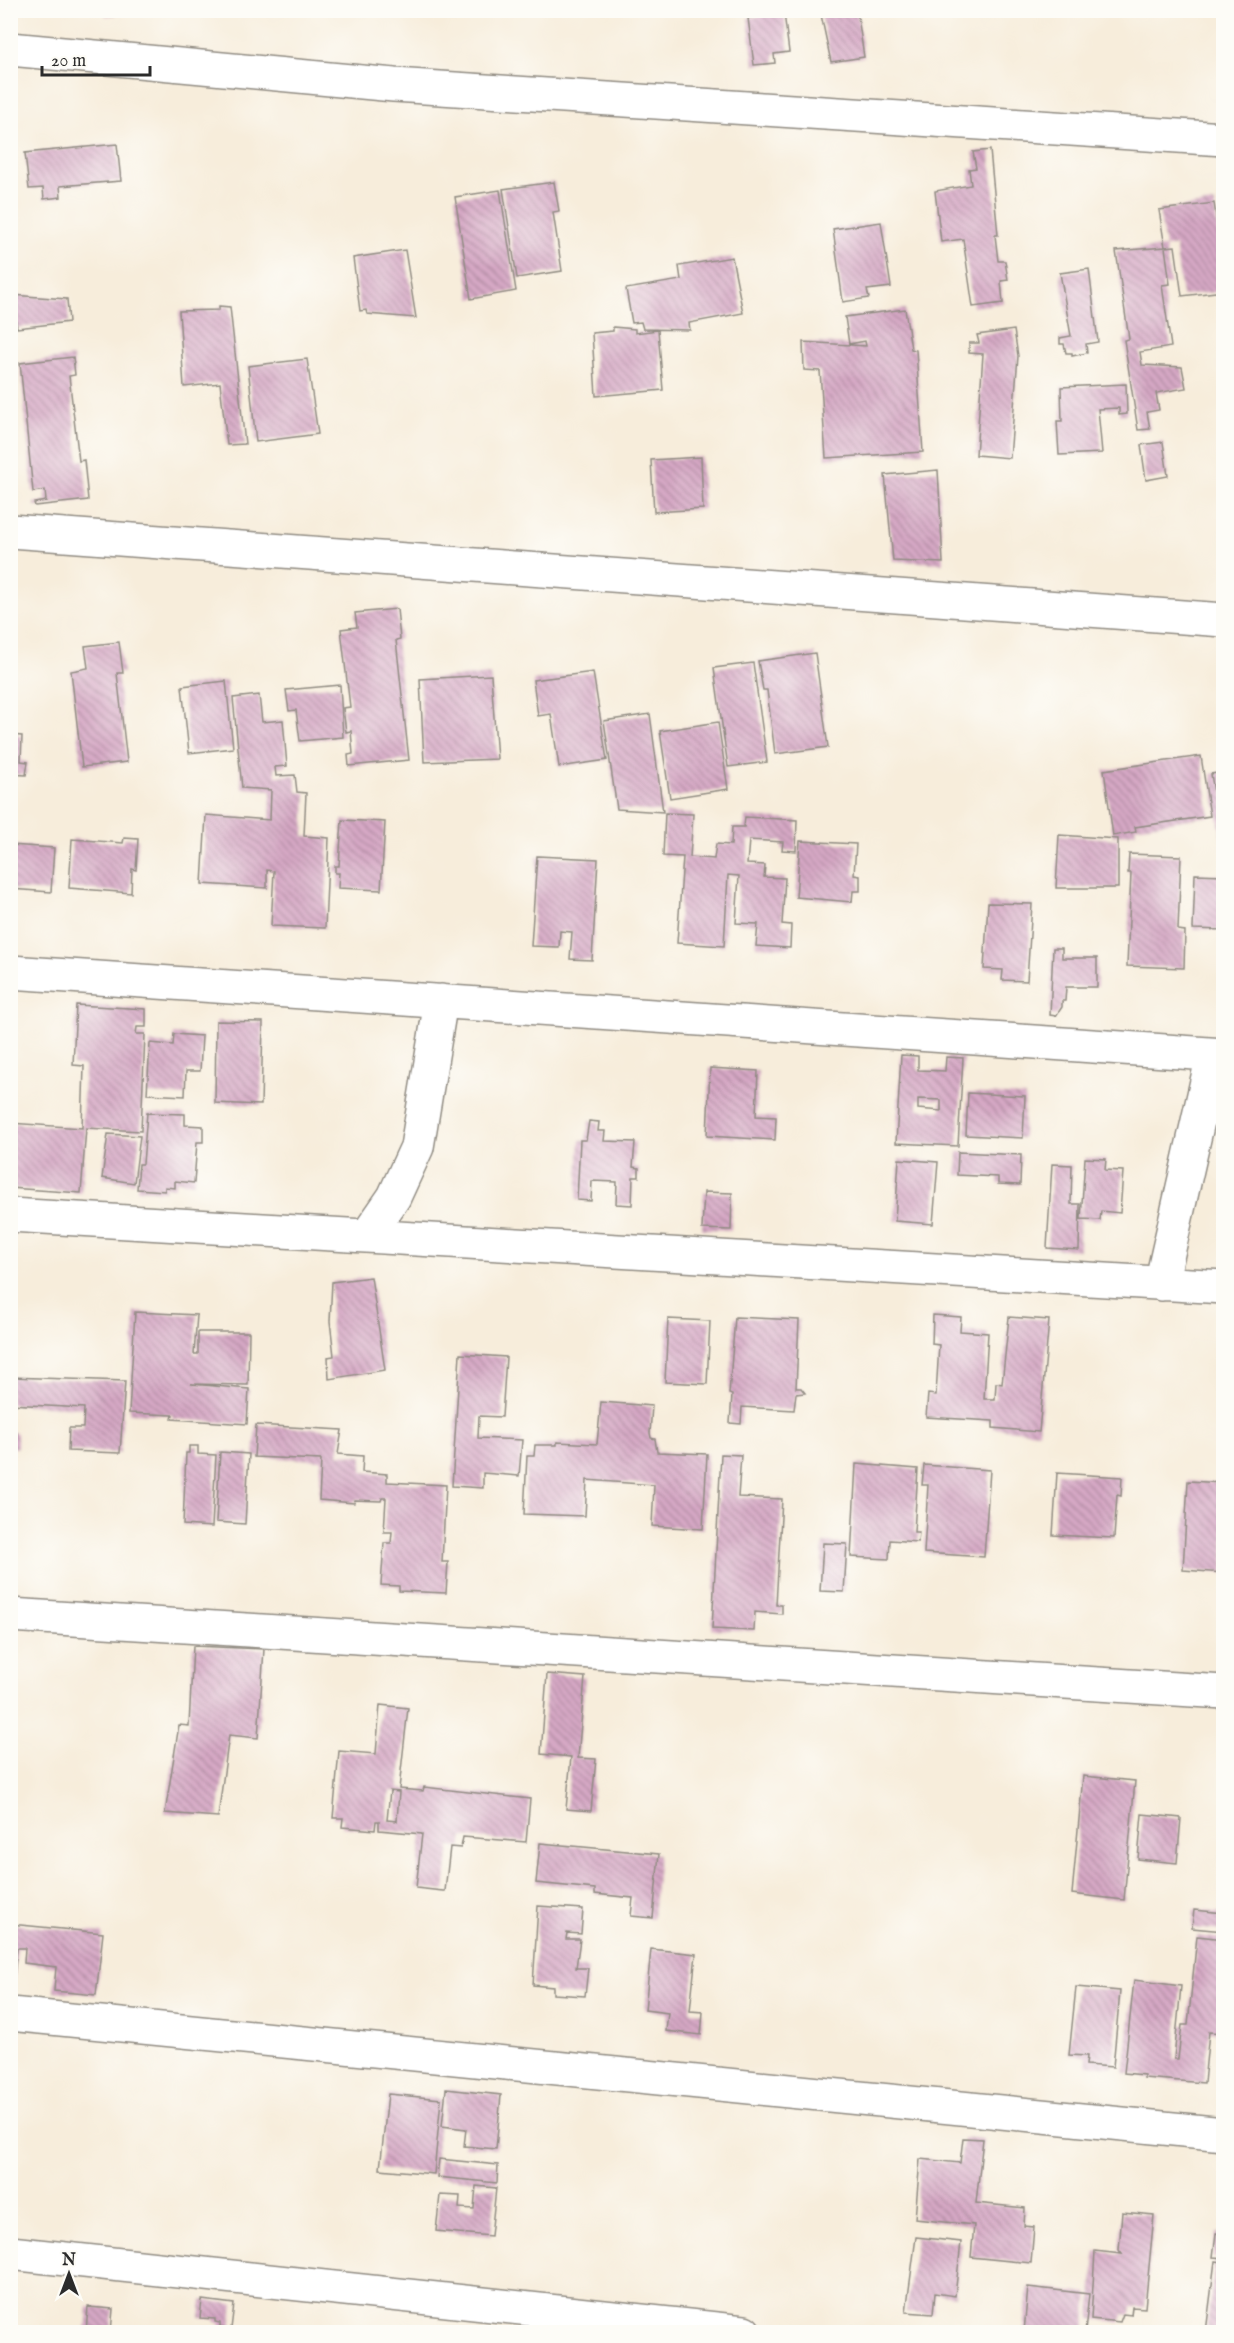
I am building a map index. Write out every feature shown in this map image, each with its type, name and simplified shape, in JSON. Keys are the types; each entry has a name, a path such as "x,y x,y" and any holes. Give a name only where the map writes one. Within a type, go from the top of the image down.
{"street":[{"path":"10,49 394,85 1224,139"},
{"path":"10,531 1224,620"},
{"path":"10,972 1218,1055 1161,1284"},
{"path":"367,1236 394,1197 417,1147 441,1001"},
{"path":"10,1215 1224,1287"},
{"path":"10,1615 1224,1692"},
{"path":"10,2014 1224,2134"},
{"path":"10,2253 744,2332"}],"building":[{"path":"105,10 136,10 136,12 106,16"},
{"path":"820,10 857,10 864,57 831,62"},
{"path":"784,13 789,52 774,54 775,63 754,65 748,18"},
{"path":"117,144 121,181 60,186 61,197 44,199 43,188 29,189 25,153"},
{"path":"990,150 998,235 995,235 998,261 1005,261 1008,280 1001,281 1003,303 973,307 963,239 941,242 935,191 971,185 969,169 976,168 973,152"},
{"path":"554,182 559,211 553,212 562,271 517,278 503,189"},
{"path":"500,190 516,291 471,299 455,197"},
{"path":"1214,203 1224,269 1224,291 1182,296 1175,246 1165,247 1159,210"},
{"path":"881,222 891,287 867,290 869,298 843,302 833,229"},
{"path":"1165,247 1170,284 1162,285 1171,347 1140,352 1142,365 1182,367 1186,388 1156,393 1159,410 1147,412 1150,429 1138,430 1124,340 1129,339 1116,251"},
{"path":"405,250 416,318 367,314 366,310 360,311 353,258"},
{"path":"732,257 743,313 689,323 690,330 643,329 641,322 632,323 626,289 681,280 679,266"},
{"path":"1089,269 1098,342 1086,344 1087,353 1072,356 1072,353 1066,353 1064,344 1060,344 1060,338 1071,336 1060,273"},
{"path":"11,295 67,299 69,322 17,328"},
{"path":"219,306 230,307 245,444 227,445 220,383 184,387 179,311 219,310"},
{"path":"905,309 911,349 916,350 923,452 826,458 820,371 804,370 803,342 866,346 865,341 849,344 845,317"},
{"path":"613,327 635,329 635,333 658,330 663,390 596,396 592,333 613,331"},
{"path":"1014,330 1018,356 1010,458 976,455 983,354 969,353 969,343 979,343 977,335"},
{"path":"73,357 75,375 69,376 79,461 84,460 88,500 35,506 34,503 46,501 45,490 33,492 20,363"},
{"path":"307,359 318,434 256,442 248,366"},
{"path":"1126,384 1127,414 1119,415 1119,408 1098,409 1102,453 1059,455 1057,421 1062,421 1061,387"},
{"path":"1163,442 1168,476 1146,480 1141,445"},
{"path":"701,457 703,509 654,512 651,460"},
{"path":"938,470 943,563 893,561 885,475"},
{"path":"397,609 400,639 396,640 409,760 349,766 348,755 353,754 351,731 346,732 343,708 350,707 341,629 357,627 355,613"},
{"path":"119,642 123,673 117,673 127,762 82,767 71,671 88,668 85,646"},
{"path":"815,653 828,747 775,754 767,690 763,690 758,661"},
{"path":"753,663 767,762 728,767 714,668"},
{"path":"593,672 607,760 559,767 551,714 538,716 533,680"},
{"path":"491,675 497,759 424,762 420,679"},
{"path":"226,681 233,748 189,753 182,686"},
{"path":"340,685 343,737 300,741 296,710 289,711 286,690"},
{"path":"259,695 262,722 283,720 287,766 275,767 276,776 295,775 297,792 306,793 304,836 329,838 325,928 271,926 274,871 267,870 267,888 202,884 206,815 270,820 271,790 242,788 233,698"},
{"path":"650,714 663,812 617,809 604,721"},
{"path":"718,722 728,789 670,798 660,731"},
{"path":"10,735 22,736 21,761 28,762 26,775 10,774"},
{"path":"1201,756 1210,816 1135,827 1136,832 1113,836 1104,770"},
{"path":"1224,772 1224,841 1222,841 1211,774"},
{"path":"665,813 693,814 690,857 714,859 716,844 731,845 732,827 744,827 745,817 797,820 796,851 782,850 783,842 749,840 747,864 765,865 764,877 785,878 782,924 791,925 790,948 756,946 758,924 736,923 739,876 728,875 724,946 677,943 683,857 663,856"},
{"path":"342,820 385,822 381,890 338,888 339,873 335,873 335,866 339,866"},
{"path":"1059,835 1118,839 1118,888 1056,888"},
{"path":"124,838 138,839 136,870 132,869 131,893 69,888 72,839 123,843"},
{"path":"800,841 856,844 854,875 860,876 860,891 853,891 852,902 796,897"},
{"path":"10,845 54,848 51,892 10,889"},
{"path":"1129,854 1181,856 1178,930 1185,931 1184,968 1127,966 1131,873 1128,873"},
{"path":"537,856 598,859 592,960 570,959 572,932 560,931 559,947 531,946"},
{"path":"1195,874 1224,875 1224,930 1193,929"},
{"path":"988,903 1032,904 1027,981 1002,980 1003,970 984,969"},
{"path":"1053,948 1062,948 1062,958 1097,958 1097,987 1066,987 1065,1001 1062,1001 1062,1007 1056,1016 1050,1015"},
{"path":"76,1005 146,1009 146,1027 137,1027 136,1034 145,1034 141,1131 86,1128 81,1193 10,1188 10,1123 82,1128 84,1066 73,1065"},
{"path":"216,1021 263,1022 261,1105 215,1103"},
{"path":"174,1034 202,1036 200,1071 186,1071 185,1096 147,1094 150,1043 173,1045"},
{"path":"901,1055 918,1056 918,1070 945,1071 946,1057 963,1058 958,1146 896,1143","holes":["918,1099 941,1100 941,1111 918,1109"]},
{"path":"710,1068 758,1071 756,1116 776,1117 775,1140 707,1136"},
{"path":"1224,1077 1224,1118 1214,1117"},
{"path":"968,1093 1025,1096 1023,1138 966,1135"},
{"path":"147,1113 185,1114 185,1125 203,1126 203,1142 197,1142 194,1183 175,1181 175,1188 165,1187 165,1191 137,1189 139,1164 143,1164"},
{"path":"589,1121 599,1122 598,1131 605,1131 604,1141 635,1142 633,1167 639,1168 639,1177 633,1177 632,1205 616,1204 617,1182 592,1181 591,1201 577,1200 580,1140 586,1140"},
{"path":"108,1134 140,1136 134,1183 102,1178"},
{"path":"958,1152 1021,1155 1020,1185 998,1184 998,1177 957,1175"},
{"path":"1085,1158 1106,1159 1105,1170 1123,1171 1120,1213 1101,1211 1100,1220 1081,1219"},
{"path":"899,1159 938,1162 933,1224 895,1221"},
{"path":"1052,1164 1072,1165 1071,1204 1080,1204 1079,1250 1047,1248"},
{"path":"704,1192 732,1193 731,1230 702,1229"},
{"path":"371,1277 385,1370 329,1379 328,1357 334,1356 330,1321 332,1282"},
{"path":"135,1312 197,1315 194,1354 198,1354 198,1332 249,1332 248,1385 191,1384 249,1389 247,1424 172,1419 173,1415 129,1413"},
{"path":"933,1315 961,1317 960,1331 988,1333 984,1399 995,1399 996,1383 1002,1384 1009,1317 1049,1320 1039,1432 993,1428 993,1421 926,1417 928,1394 936,1395 939,1345 932,1344"},
{"path":"735,1317 799,1320 796,1388 801,1388 805,1393 796,1394 794,1410 742,1407 741,1424 730,1423 732,1395 729,1394"},
{"path":"668,1319 710,1321 707,1384 665,1382"},
{"path":"460,1354 506,1357 502,1417 479,1416 478,1438 522,1440 519,1476 483,1473 483,1488 452,1486"},
{"path":"10,1377 125,1381 120,1453 68,1451 69,1428 83,1428 84,1408 10,1404"},
{"path":"601,1402 652,1406 650,1433 651,1438 655,1439 657,1452 707,1454 703,1529 652,1526 654,1485 587,1480 585,1516 524,1514 527,1456 534,1456 535,1445 557,1445 557,1442 597,1444"},
{"path":"256,1425 342,1430 338,1454 363,1456 362,1472 387,1474 387,1482 446,1485 442,1562 448,1562 446,1593 399,1591 399,1586 381,1585 384,1543 391,1543 392,1532 384,1532 386,1498 382,1498 381,1501 355,1500 354,1503 319,1500 321,1460 254,1457"},
{"path":"10,1432 17,1433 17,1448 10,1447"},
{"path":"189,1446 198,1446 198,1454 216,1455 212,1527 183,1525 186,1453 189,1453"},
{"path":"220,1452 249,1454 245,1524 216,1522"},
{"path":"721,1454 741,1455 738,1497 782,1499 776,1605 782,1605 782,1614 755,1612 754,1631 712,1629"},
{"path":"856,1464 918,1469 914,1532 919,1532 918,1542 890,1540 889,1559 851,1557"},
{"path":"924,1465 990,1470 984,1557 924,1553 928,1485 922,1485"},
{"path":"1057,1473 1122,1477 1121,1496 1117,1495 1114,1538 1053,1535"},
{"path":"1188,1481 1224,1483 1224,1573 1183,1570"},
{"path":"823,1543 847,1544 844,1592 820,1591"},
{"path":"193,1646 264,1649 258,1738 229,1735 218,1817 165,1813 179,1725 189,1726"},
{"path":"547,1674 585,1677 578,1758 596,1759 591,1811 566,1809 571,1757 541,1754"},
{"path":"380,1705 408,1708 399,1789 423,1791 424,1787 530,1799 526,1842 463,1837 461,1848 450,1847 445,1891 416,1888 422,1834 379,1830 379,1821 376,1821 375,1830 342,1827 343,1818 333,1818 339,1751 376,1754","holes":["390,1791 399,1792 397,1821 387,1820"]},
{"path":"1083,1776 1135,1781 1124,1900 1072,1894"},
{"path":"1142,1814 1181,1818 1177,1863 1138,1859"},
{"path":"540,1843 659,1854 653,1918 631,1916 633,1898 595,1894 595,1889 536,1883"},
{"path":"538,1906 583,1909 581,1934 567,1933 566,1939 580,1939 576,1968 588,1968 585,1996 553,1994 553,1987 533,1985"},
{"path":"1194,1910 1224,1913 1224,1931 1192,1928"},
{"path":"10,1924 103,1933 96,1995 54,1991 56,1967 24,1963 25,1948 17,1948 13,1987 10,1987"},
{"path":"1197,1936 1224,1939 1224,2033 1209,2032 1204,2083 1144,2078 1144,2075 1124,2073 1134,1980 1181,1986 1174,2059 1178,2059 1182,2025 1188,2025"},
{"path":"651,1949 696,1954 690,2011 703,2012 701,2035 666,2031 668,2013 645,2010"},
{"path":"1076,1987 1120,1991 1113,2067 1086,2065 1087,2056 1069,2055"},
{"path":"446,2089 501,2095 496,2149 464,2146 466,2129 442,2126"},
{"path":"388,2094 441,2099 434,2174 380,2169"},
{"path":"963,2138 983,2139 976,2203 1025,2208 1024,2226 1034,2227 1031,2263 971,2257 974,2225 915,2219 920,2159 960,2163"},
{"path":"439,2159 498,2165 497,2183 437,2177"},
{"path":"476,2186 496,2188 491,2236 436,2231 440,2195 460,2196 459,2208 474,2209"},
{"path":"1122,2212 1154,2215 1145,2308 1132,2307 1131,2315 1123,2314 1120,2322 1091,2319 1095,2251 1122,2254 1119,2250"},
{"path":"1216,2233 1224,2234 1224,2258 1213,2257"},
{"path":"916,2237 961,2242 955,2296 935,2293 933,2314 906,2312"},
{"path":"1215,2261 1224,2262 1224,2332 1206,2332"},
{"path":"1028,2287 1089,2294 1085,2332 1024,2332"},
{"path":"202,2300 234,2304 231,2329 220,2328 220,2323 215,2322 215,2319 200,2318"},
{"path":"88,2307 113,2309 111,2332 86,2332"}]}
